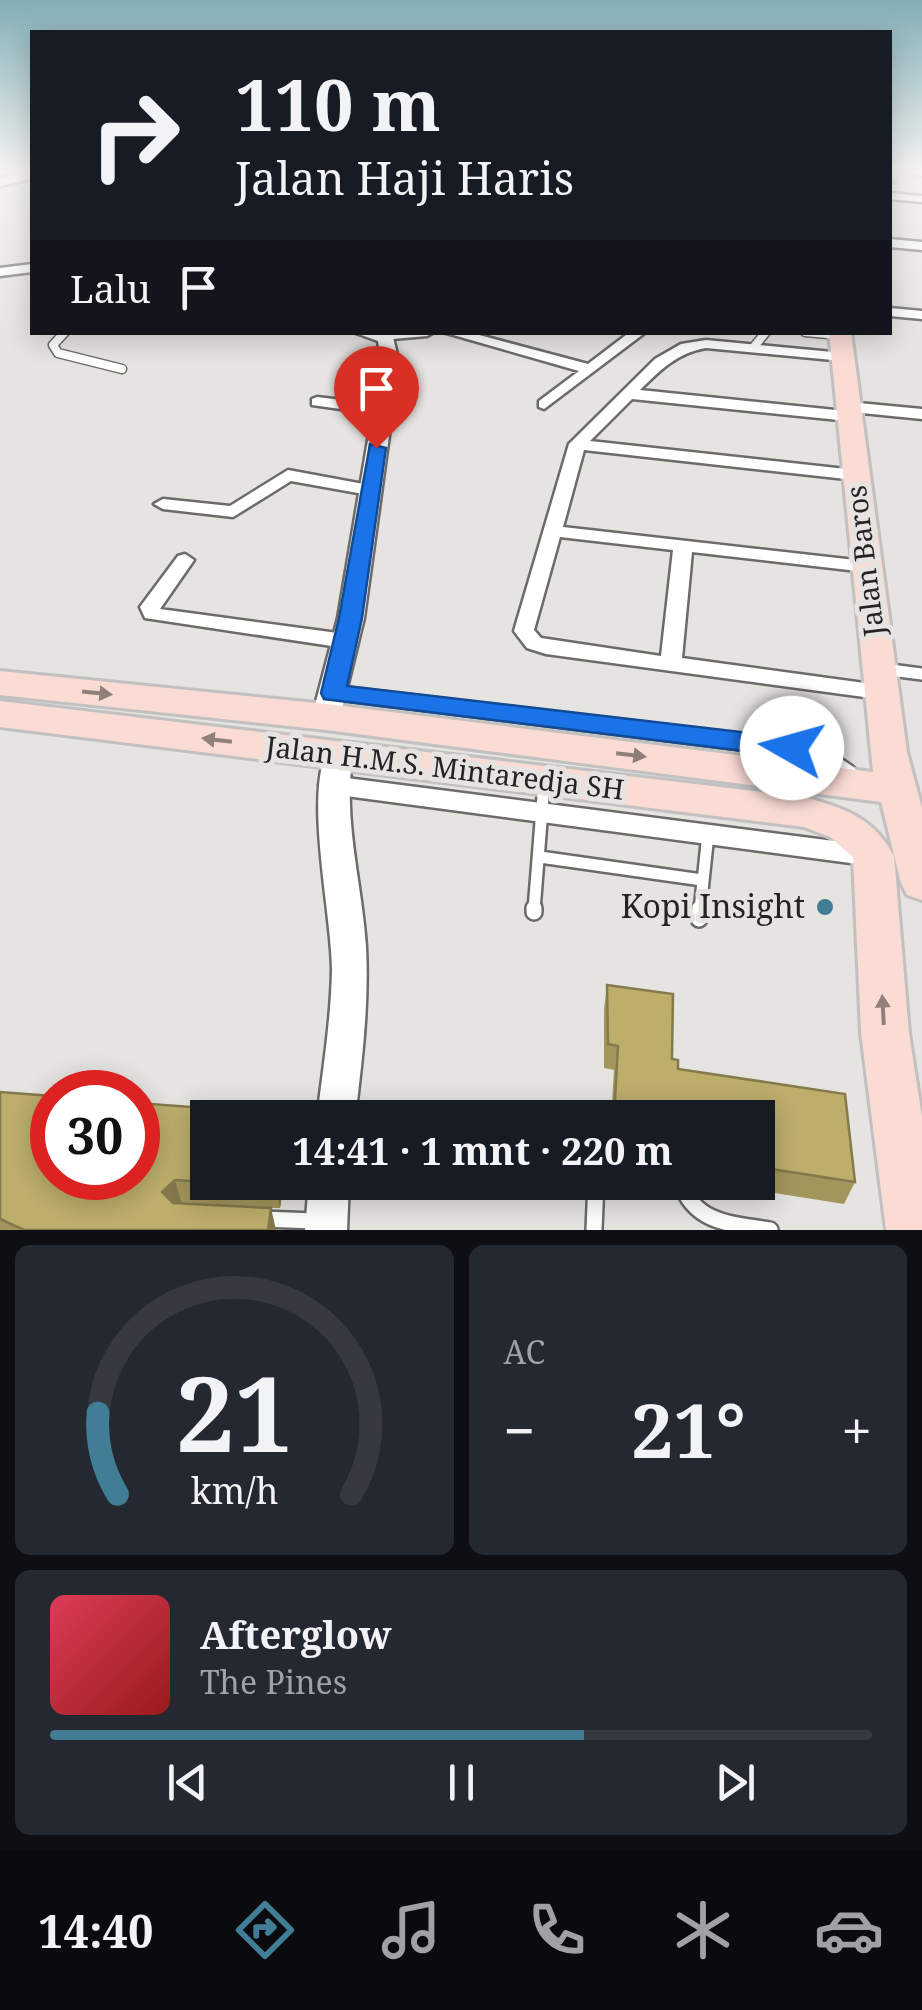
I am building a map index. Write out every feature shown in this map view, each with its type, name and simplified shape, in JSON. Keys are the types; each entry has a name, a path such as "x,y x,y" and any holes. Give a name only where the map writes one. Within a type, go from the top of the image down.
{"main road":[{"name":"Jalan Baros","path":"841,342 890,790 916,849 922,884"},
{"name":"Jalan H.M.S. Mintaredja SH","path":"0,682 330,705 890,790"},
{"name":"Jalan H.M.S. Mintaredja SH","path":"0,714 335,770 719,819 824,818 856,832 873,856 884,1033 903,1108 913,1230"},
{"path":"719,819 786,794 842,802 872,800 890,790"}],"street":[{"path":"892,242 922,246"},
{"path":"0,272 30,268"},
{"path":"892,312 922,315"},
{"path":"376,335 402,335"},
{"path":"461,335 586,368"},
{"path":"544,404 586,368 635,335"},
{"path":"330,705 345,641 384,410 390,363 386,337"},
{"path":"841,342 753,348 686,347 660,362 577,444 524,631 546,647 671,663 878,680"},
{"path":"631,394 922,414"},
{"path":"317,402 384,410"},
{"path":"577,444 855,475"},
{"path":"163,504 233,512 288,475 369,490"},
{"path":"550,532 866,566"},
{"path":"671,663 683,546"},
{"path":"186,560 150,607 152,614 345,641"},
{"path":"335,770 348,925 349,996 338,1100"}],"lane":[{"path":"62,335 54,345 58,353 122,369"},
{"path":"753,348 764,335"},
{"path":"816,335 841,342"},
{"path":"878,680 922,674"},
{"path":"534,912 542,796"},
{"path":"699,919 702,880 719,819"},
{"path":"540,857 702,880"},
{"path":"594,1230 595,1200"},
{"path":"684,1200 694,1212 770,1230"},
{"path":"250,1218 327,1211"}],"building":[{"path":"607,985 673,994 672,1059 678,1060 678,1069 845,1094 855,1182 775,1170 775,1100 615,1100 618,1046 608,1044"},
{"path":"0,1092 30,1094 30,1200 160,1200 160,1105 190,1107 190,1181 175,1180 162,1192 173,1203 271,1208 268,1230 24,1230 0,1219"}],"place":[{"name":"Kopi Insight","path":"825,907"}],"route":[{"path":"376,448 351,618 333,693 792,748"}]}
